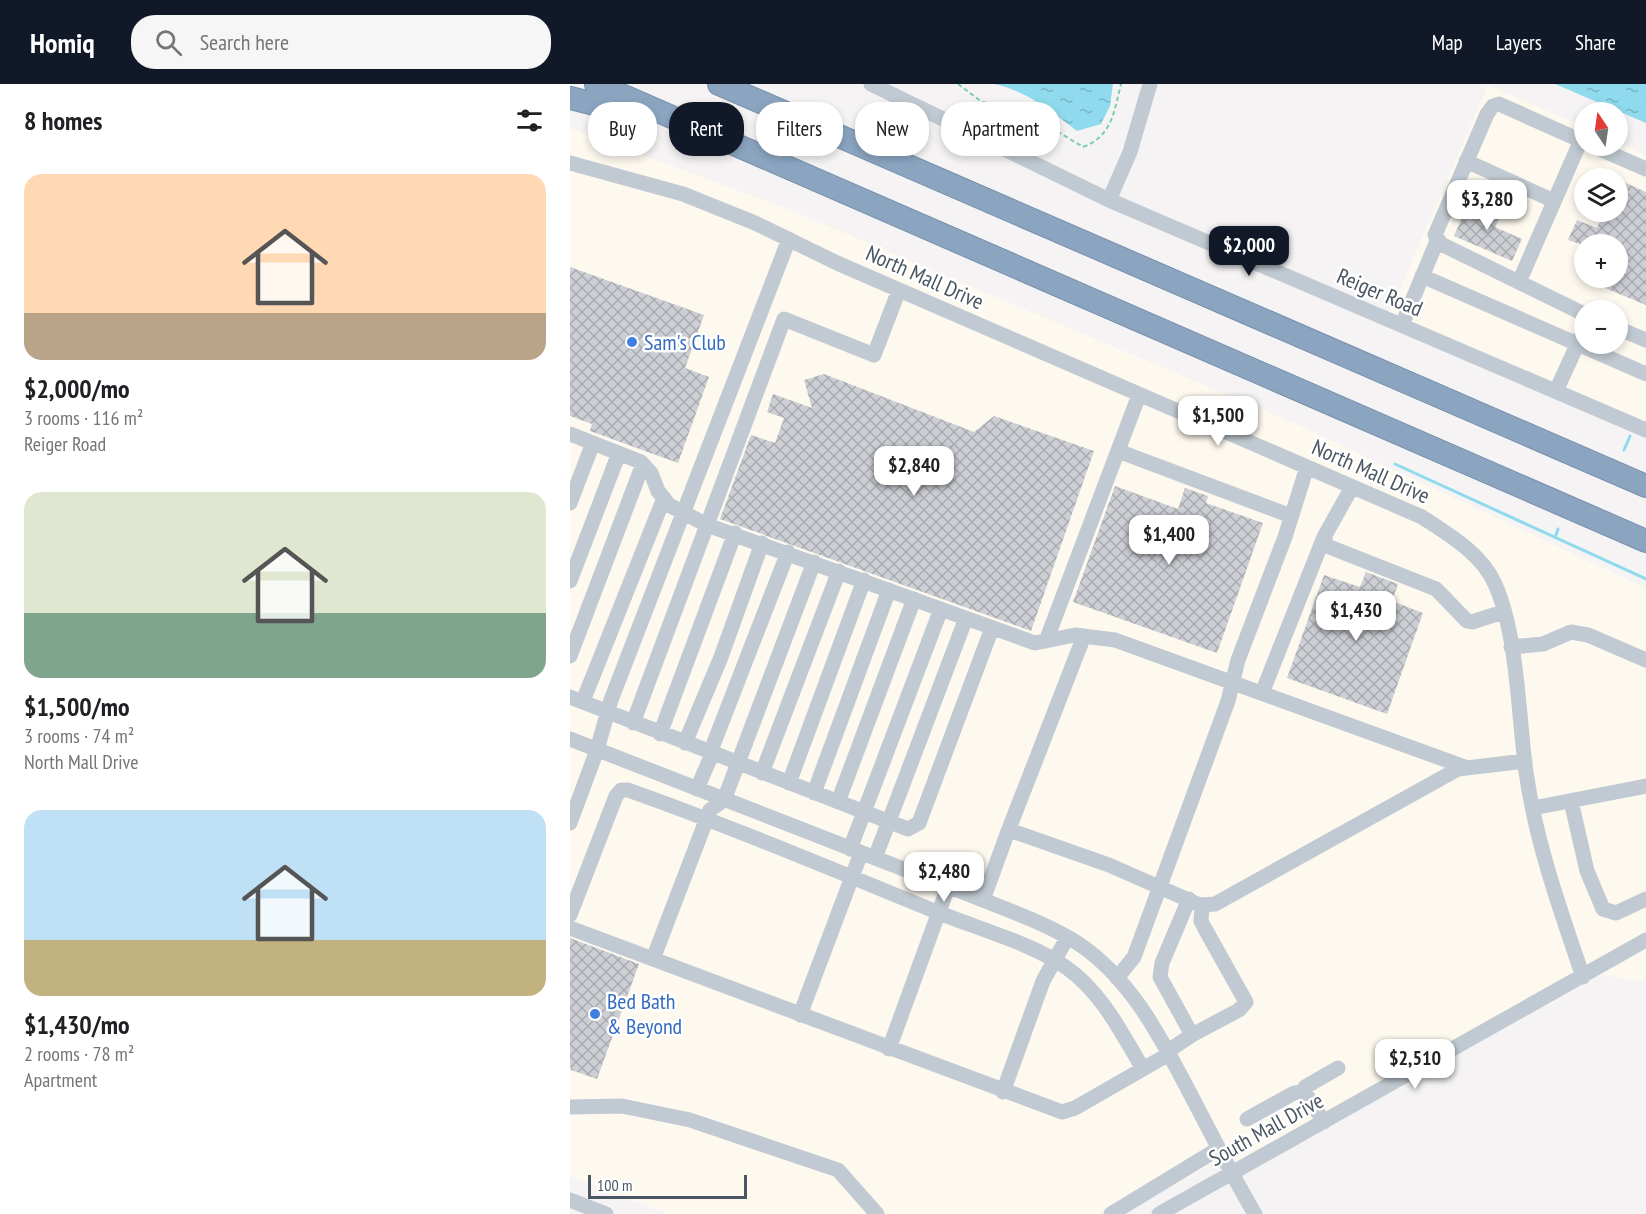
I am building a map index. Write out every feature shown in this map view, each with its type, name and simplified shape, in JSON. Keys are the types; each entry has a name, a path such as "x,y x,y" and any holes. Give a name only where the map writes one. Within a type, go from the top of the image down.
{"highway":[{"path":"596,84 669,116"},
{"path":"719,84 761,102"},
{"path":"747,84 775,102"},
{"path":"570,98 669,122"},
{"path":"843,137 1646,486"},
{"path":"744,148 1646,541"}],"street":[{"name":"Reiger Road","path":"871,84 890,88 1109,200 1646,430"},
{"path":"1109,200 1130,152 1150,84"},
{"path":"1402,325 1437,241 1437,227 1487,114 1493,106 1499,104 1574,137"},
{"path":"1519,282 1554,201 1578,156"},
{"path":"1617,156 1646,169"},
{"path":"1466,161 1554,201"},
{"name":"North Mall Drive","path":"570,163 683,194 789,239 899,290 1422,517 1467,546 1495,582 1510,647 1525,761 1544,863 1583,977"},
{"path":"570,824 597,750 608,711 789,239"},
{"path":"1437,241 1574,309"},
{"path":"1422,276 1574,334"},
{"path":"633,723 742,425 784,319 874,355 899,290"},
{"path":"1628,333 1646,340"},
{"path":"1556,391 1574,352"},
{"path":"1611,354 1646,374"},
{"path":"1046,641 1139,395"},
{"path":"570,434 643,464 651,473 669,505 707,525 788,552 1035,643 1083,636 1114,640 1465,767"},
{"path":"570,503 593,443"},
{"path":"1118,451 1291,516"},
{"path":"570,581 619,453"},
{"path":"570,656 643,464"},
{"path":"1117,978 1134,957 1228,701 1238,660 1307,467"},
{"path":"1262,693 1324,537 1352,487"},
{"path":"664,498 576,699 660,734 908,829 920,823 992,627"},
{"path":"660,734 735,533"},
{"path":"1324,537 1327,546 1437,589 1467,621 1472,622 1503,612"},
{"path":"685,743 721,657 762,543"},
{"path":"697,789 788,552"},
{"path":"653,960 710,810 724,800 736,763 814,562"},
{"path":"762,773 839,571"},
{"path":"789,783 864,580"},
{"path":"814,793 889,590"},
{"path":"838,802 914,599"},
{"path":"862,853 862,812 941,609"},
{"path":"800,1015 862,853 889,822 966,618"},
{"path":"1510,647 1544,644 1571,632 1588,635 1646,660"},
{"path":"983,900 1083,636"},
{"path":"570,739 1038,922 1087,950 1117,978 1138,1003 1168,1052 1218,1149 1255,1214"},
{"path":"1007,834 1019,831 1160,885 1196,902 1215,904 1465,767 1525,761"},
{"path":"1533,808 1646,786"},
{"path":"570,915 616,796 621,790 628,790 707,818 938,912 1065,967 1094,991 1143,1069"},
{"path":"1571,801 1587,871 1603,909 1609,913 1616,913 1646,899"},
{"path":"889,1049 948,887"},
{"path":"1192,1035 1160,976 1162,963 1196,902"},
{"path":"570,928 1062,1112 1075,1108 1143,1069 1192,1035 1239,1010 1246,1002 1201,921 1196,902"},
{"path":"1004,1092 1044,981 1067,938"},
{"name":"South Mall Drive","path":"1159,1214 1646,940"},
{"path":"1304,1091 1305,1087 1338,1068"},
{"path":"1304,1091 1323,1122"},
{"path":"1247,1119 1294,1093 1304,1091"},
{"path":"570,1107 622,1106 690,1120 838,1170 877,1214"},
{"path":"1111,1214 1218,1149"},
{"path":"570,1200 606,1214"}],"path":[{"path":"958,84 982,102 1018,108 1083,147 1097,142 1113,119 1121,84"}],"shaded area":[{"path":"1488,85 1574,123 1574,156 1628,156 1628,147 1646,155 1646,430 1387,319"},
{"path":"570,128 588,135 588,156 645,156 790,210 1296,424 1646,588 1646,982 1582,972 1231,1173 1223,1158 1122,1214 668,1214 570,1176"}],"water":[{"path":"994,84 1113,84 1110,106 1101,124 1077,131 1060,118 1060,102 1036,102 1006,87"},
{"path":"1555,84 1646,84 1646,123 1628,115 1628,102 1597,102"}],"building":[{"path":"1628,184 1646,192 1646,305 1605,288 1628,288 1628,234 1574,234 1574,242 1568,240 1576,222 1597,228 1600,222 1628,222"},
{"path":"1470,199 1502,212 1495,227 1522,239 1512,261 1454,236"},
{"name":"Sam's Club","path":"570,267 704,315 685,368 709,377 678,463 590,431 592,424 570,416"},
{"path":"824,374 974,432 994,416 1094,451 1031,631 720,519 751,435 775,443 784,418 767,412 773,394 812,408 804,380"},
{"path":"1115,486 1178,509 1185,488 1208,496 1206,503 1263,523 1217,653 1073,602"},
{"path":"1366,572 1398,584 1392,601 1423,613 1387,714 1287,678 1324,575 1360,587"},
{"name":"Bed Bath & Beyond","path":"570,938 639,964 597,1079 571,1070 570,1066"}],"waterway":[{"path":"1624,450 1630,436"},
{"path":"1395,464 1646,579"},
{"path":"1556,535 1558,529"}],"place":[{"name":"Sam's Club","path":"632,342"},
{"name":"Bed Bath & Beyond","path":"595,1014"}]}
